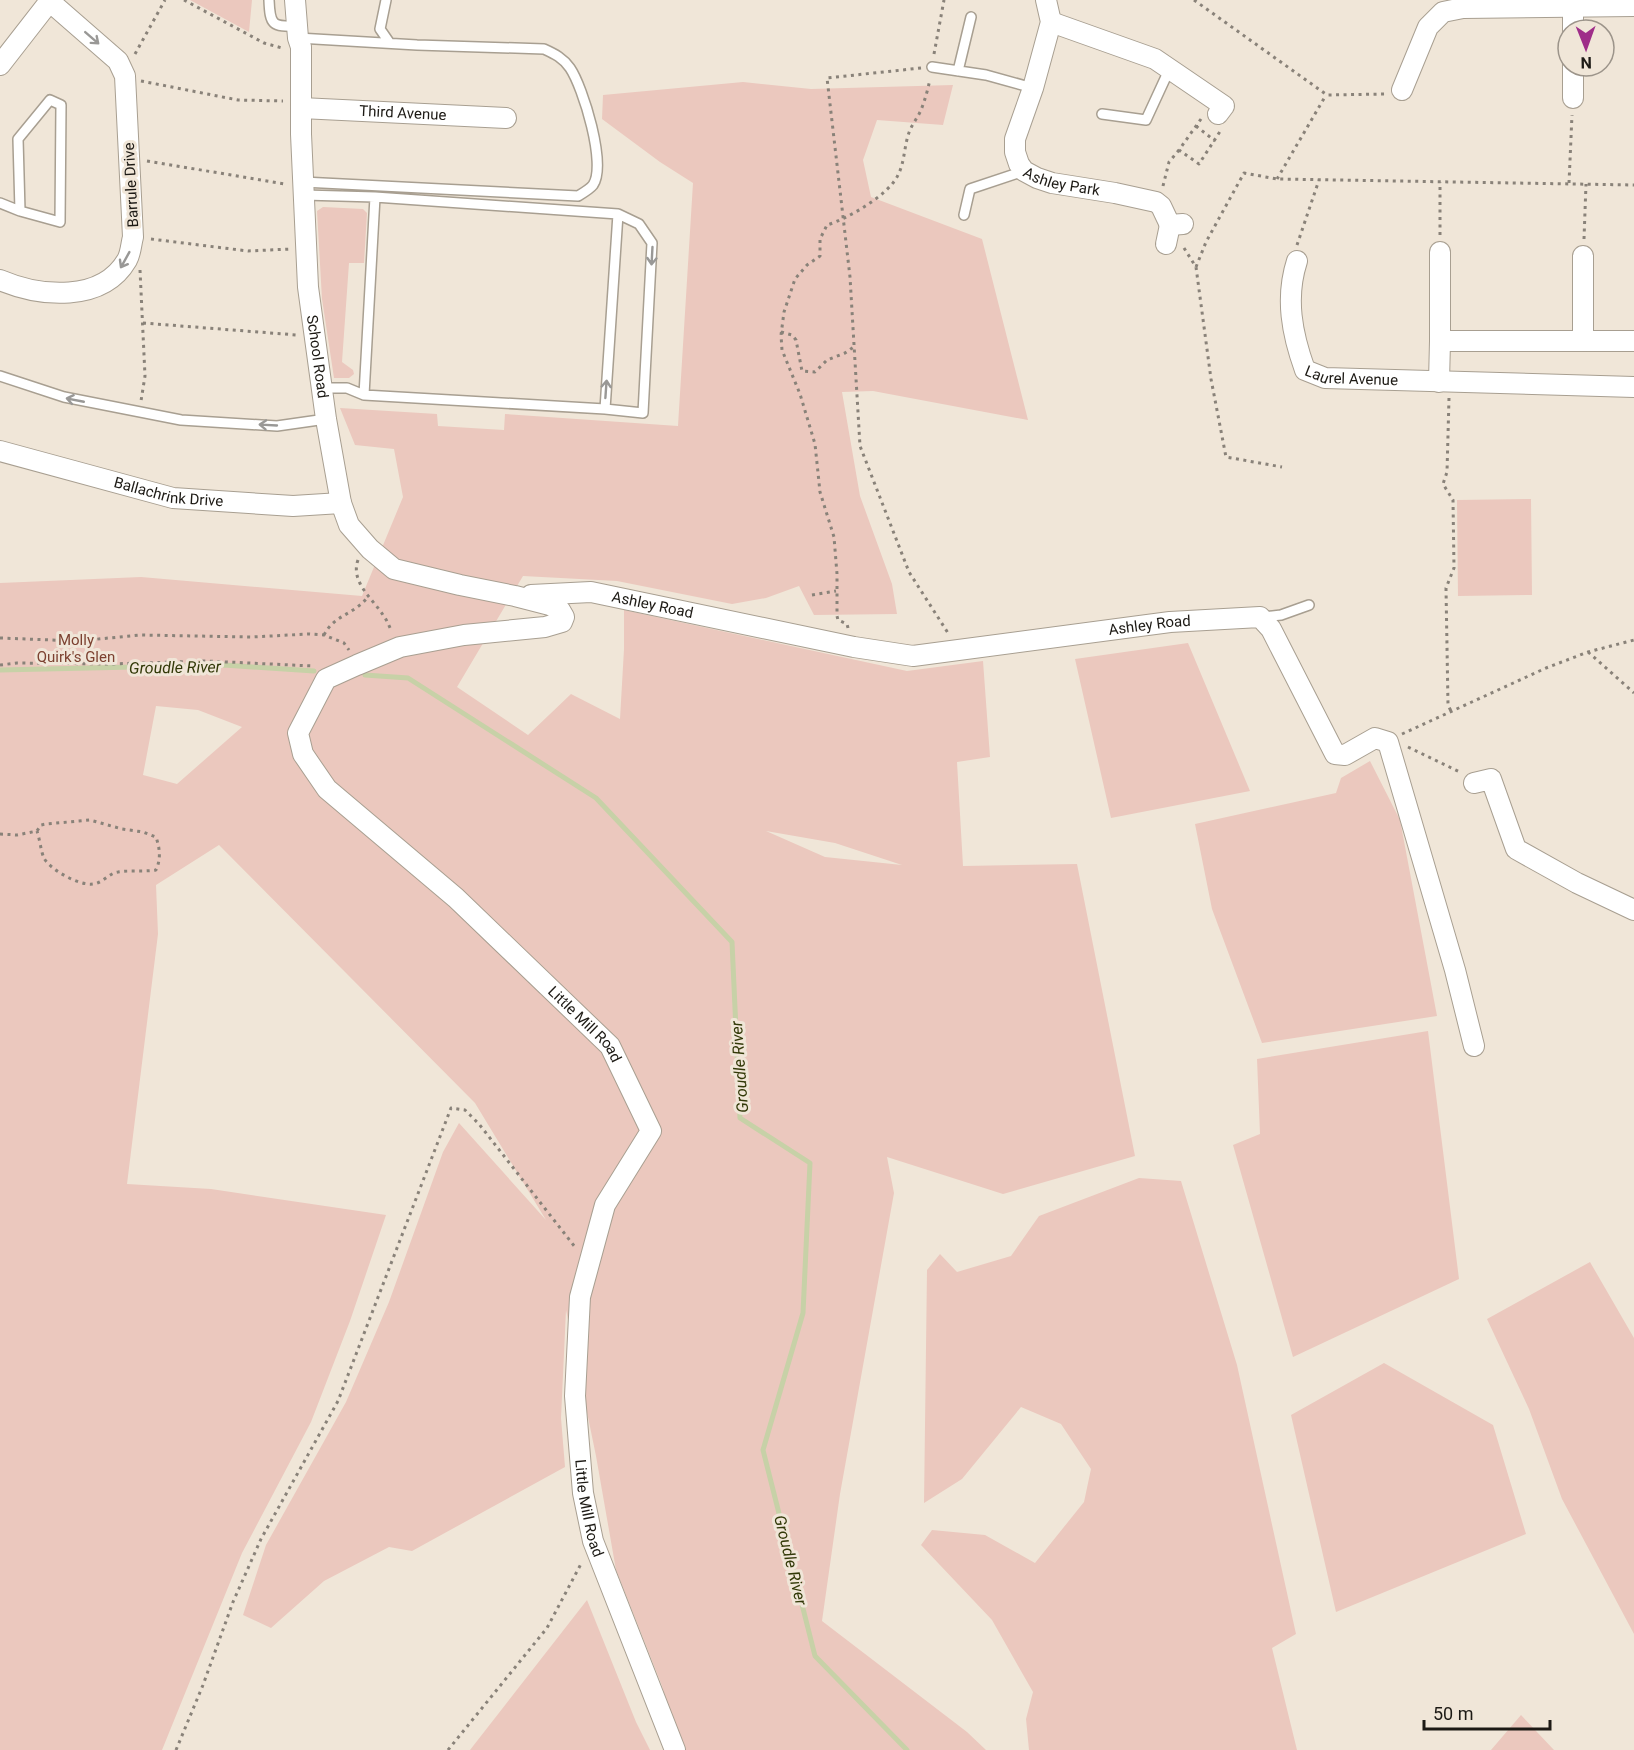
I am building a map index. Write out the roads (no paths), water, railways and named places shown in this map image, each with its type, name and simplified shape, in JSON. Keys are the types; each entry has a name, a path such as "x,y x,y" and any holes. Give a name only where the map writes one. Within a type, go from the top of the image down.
{"street":[{"name":"School Road","path":"295,0 293,37 301,47 302,61 294,105 308,287 326,419 341,503 349,525 370,549 394,569 515,596"},
{"name":"Ashley Park","path":"1046,0 1051,22 1033,88 1015,139 1017,158 1024,171 1052,183 1156,202 1161,206 1173,231"},
{"path":"0,65 49,1"},
{"name":"Barrule Drive","path":"0,280 13,285 56,293 85,291 112,279 128,259 133,237 124,76 118,61 49,1"},
{"path":"1573,5 1573,18"},
{"path":"1402,90 1428,27 1443,12 1463,8 1634,6"},
{"path":"1051,22 1155,59 1170,68 1224,106 1214,120"},
{"path":"1573,78 1573,99"},
{"name":"Third Avenue","path":"294,105 506,118"},
{"path":"1440,252 1440,341 1444,382"},
{"path":"1583,256 1583,341"},
{"name":"Laurel Avenue","path":"1297,261 1291,279 1290,304 1297,348 1305,370 1324,378 1634,387"},
{"path":"1440,341 1634,341"},
{"name":"Ballachrink Drive","path":"0,451 173,498 293,506 341,503"},
{"name":"Ashley Road","path":"515,596 591,592 845,645 913,656 1170,622 1260,617"},
{"name":"Little Mill Road","path":"515,596 550,605 560,610 564,617 562,622 544,627 464,635 400,647 357,665 326,679 297,733 303,754 327,789 456,898 610,1046 651,1131 605,1205 580,1297 575,1396 583,1493 593,1541 675,1750"},
{"path":"1260,617 1270,629 1335,754 1345,755 1375,738 1390,740 1474,1046"},
{"path":"1491,778 1516,849 1577,883 1634,910"}],"lane":[{"path":"269,0 270,17 273,23 293,37 417,45 544,49 560,56 571,68 583,94 594,132 598,173 593,186 578,196 299,187"},
{"path":"386,0 380,29 388,42"},
{"path":"958,71 971,17"},
{"path":"932,67 986,75 1033,88"},
{"path":"1102,114 1146,120 1170,68"},
{"path":"0,202 20,210 60,222 61,105 50,100 18,139 20,210"},
{"path":"964,214 970,189 1024,171"},
{"path":"299,187 375,197 618,214 639,224 652,243 643,413 364,395 347,388 322,388"},
{"path":"364,395 375,197"},
{"path":"605,409 618,214"},
{"path":"0,376 64,397 181,420 278,426 326,419"},
{"path":"1260,617 1281,615 1309,605"}],"waterway":[{"name":"Groudle River","path":"0,670 224,665 314,671"},
{"name":"Groudle River","path":"365,675 408,678 596,798 732,942 740,1118 810,1163 803,1313 763,1450 815,1656 907,1750"}],"park label":[{"name":"Molly Quirk's Glen","path":"76,648"}]}
